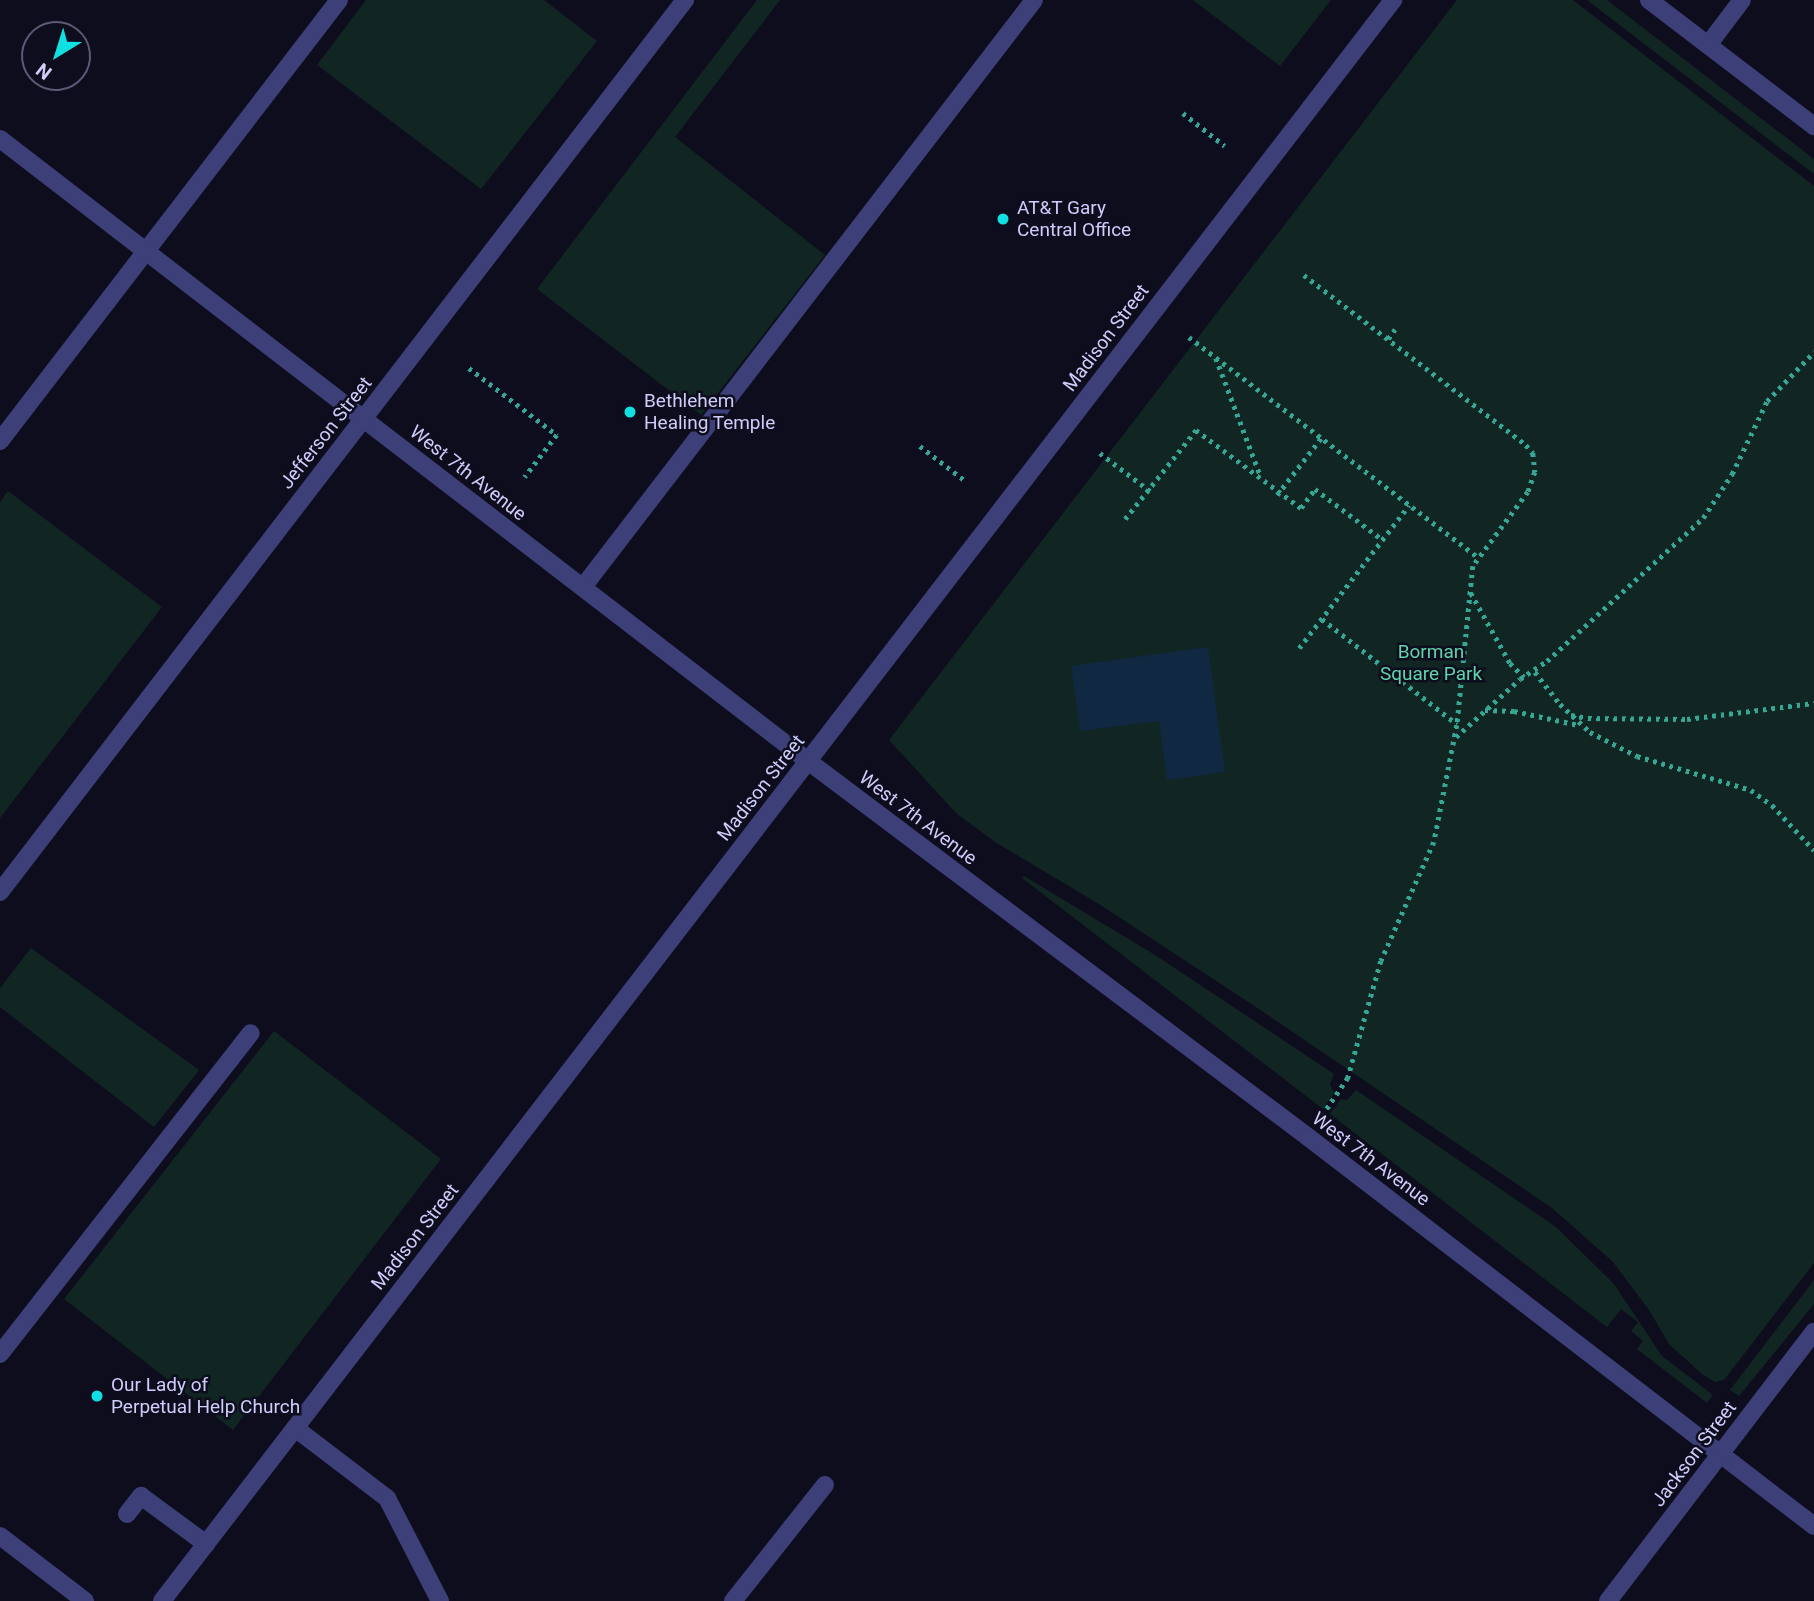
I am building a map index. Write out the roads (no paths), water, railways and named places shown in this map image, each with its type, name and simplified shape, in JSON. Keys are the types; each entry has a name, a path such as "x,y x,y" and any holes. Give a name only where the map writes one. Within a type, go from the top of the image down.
{"street":[{"path":"0,441 339,0"},
{"name":"Jefferson Street","path":"0,892 685,0"},
{"path":"583,587 1034,0"},
{"name":"Madison Street","path":"162,1601 1393,0"},
{"path":"1649,0 1814,126"},
{"path":"1707,45 1742,0"},
{"name":"West 7th Avenue","path":"0,139 808,761 1308,1137 1814,1526"},
{"path":"0,1354 251,1033"},
{"name":"Jackson Street","path":"1608,1601 1814,1332"},
{"path":"295,1428 387,1498 440,1601"},
{"path":"733,1601 825,1485"},
{"path":"127,1514 141,1496 206,1544"},
{"path":"0,1536 85,1601"}],"water":[{"path":"1208,647 1225,772 1167,780 1159,721 1080,731 1071,666"}],"place":[{"name":"AT&T Gary Central Office","path":"1003,219"},
{"name":"Bethlehem Healing Temple","path":"630,412"},
{"name":"Our Lady of Perpetual Help Church","path":"97,1396"}],"park label":[{"name":"Borman Square Park","path":"1431,663"}]}
